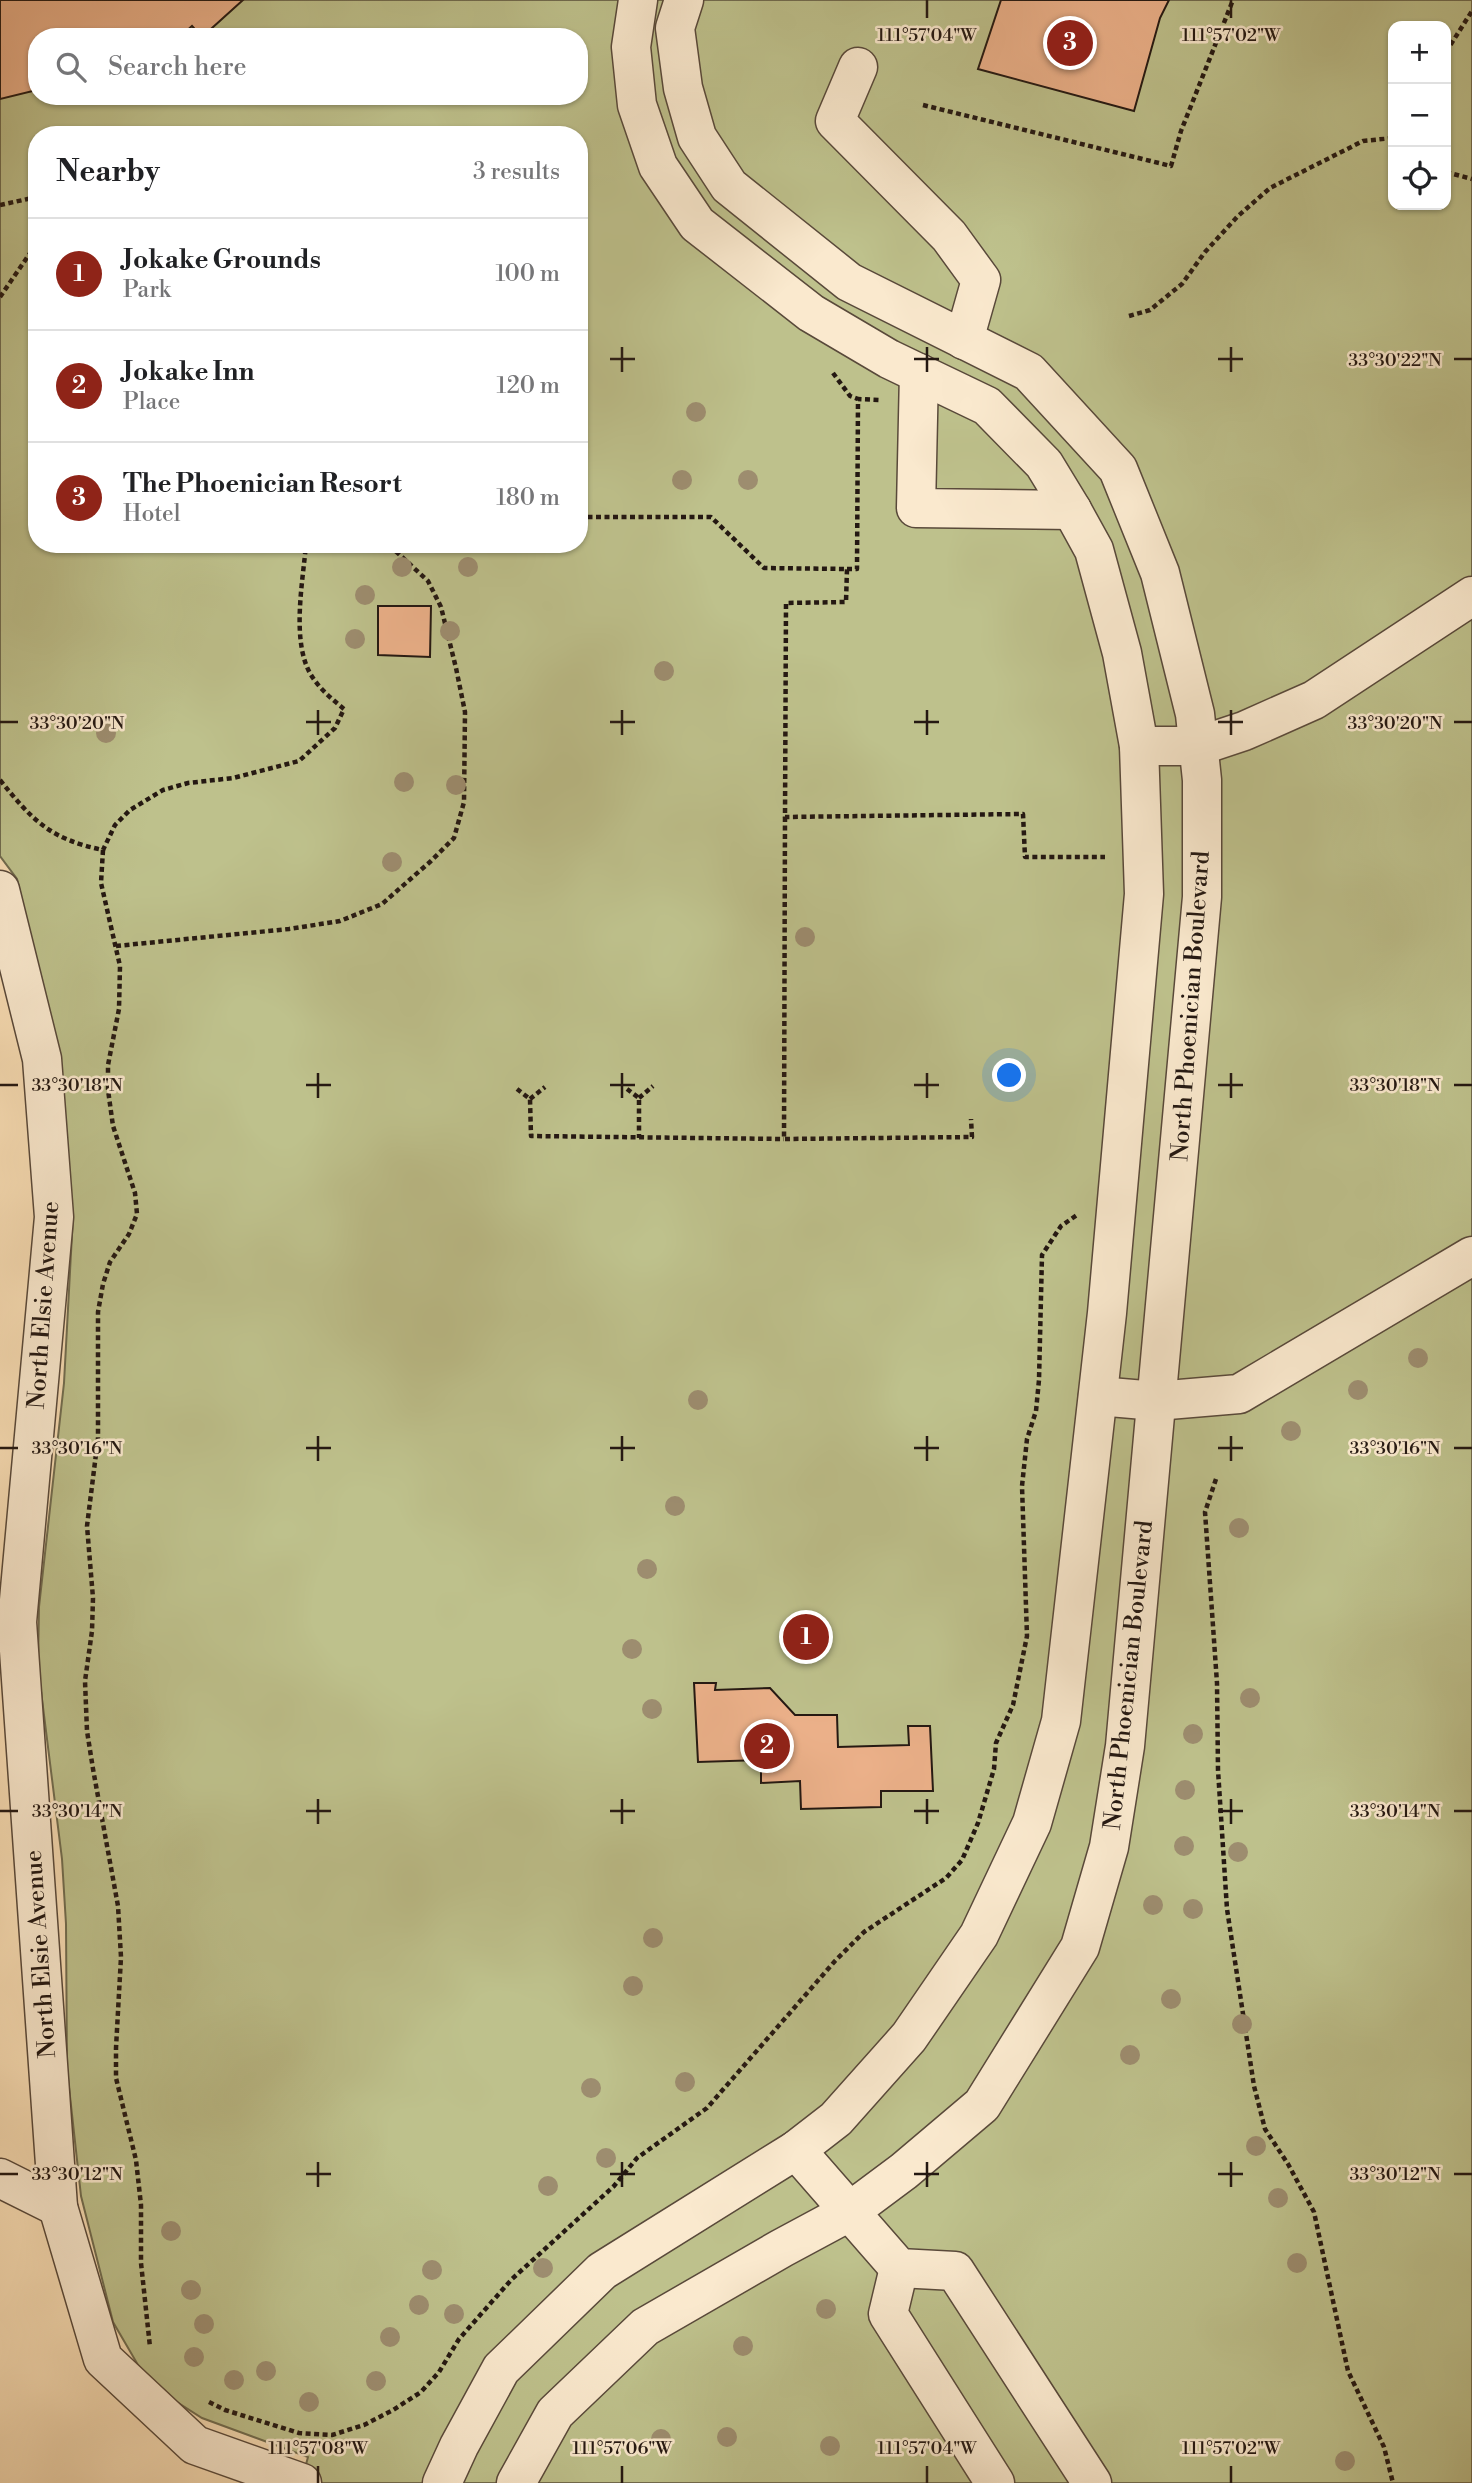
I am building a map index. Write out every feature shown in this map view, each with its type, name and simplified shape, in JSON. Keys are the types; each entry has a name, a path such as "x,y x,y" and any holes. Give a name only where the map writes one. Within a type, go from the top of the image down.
{"street":[{"path":"442,2483 501,2369 602,2271 796,2150 836,2119 909,2037 979,1935 1032,1823 1061,1721 1098,1396 1144,894 1139,746 1122,653 1094,550 1072,510 1044,464 987,406 889,359 811,313 697,224 658,166 637,105 631,47 638,0"},
{"name":"North Phoenician Boulevard","path":"516,2483 555,2413 645,2327 782,2248 849,2213 982,2105 1080,1947 1109,1847 1125,1746 1202,897 1202,780 1195,714 1160,573 1118,469 1029,372 849,282 729,186 697,137 683,88 675,27 684,0"},
{"path":"858,67 835,121 949,236 981,280 964,340"},
{"path":"919,373 916,508 1072,510"},
{"path":"1139,746 1199,746 1244,731 1314,700 1472,596"},
{"name":"North Elsie Avenue","path":"0,890 41,1059 54,1217 18,1622 58,2207 103,2360 195,2445 302,2483"},
{"path":"1098,1396 1156,1401 1239,1394 1472,1256"},
{"path":"796,2150 899,2268 954,2271 1092,2483"},
{"path":"0,2178 58,2207"},
{"path":"899,2268 888,2314 995,2483"}],"path":[{"path":"923,105 1171,166 1181,131 1233,0"},
{"path":"1451,44 1472,11"},
{"path":"1129,316 1150,310 1182,284 1205,252 1238,216 1270,188 1363,141 1388,138"},
{"path":"1451,174 1472,179"},
{"path":"0,205 28,199"},
{"path":"0,297 28,256"},
{"path":"588,517 711,517 764,568 857,569 858,399 883,400"},
{"path":"156,2356 150,2348 145,2318 141,2205 136,2160 117,2078 121,1957 118,1906 93,1769 85,1681 92,1631 93,1598 88,1526 98,1438 98,1312 110,1262 129,1234 137,1214 135,1192 113,1126 108,1090 108,1065 119,1009 120,967 101,883 103,849 115,825 130,810 163,790 188,783 233,778 299,761 335,728 344,709 312,677 303,654 300,621 305,553"},
{"path":"116,946 289,929 340,921 382,904 454,838 464,802 465,712 440,607 428,581 398,553"},
{"path":"784,1139 786,603 846,602 847,569"},
{"path":"0,780 33,820 56,836 83,846 103,849"},
{"path":"785,817 1023,814 1025,857 1118,857"},
{"path":"639,1138 639,1098 653,1086"},
{"path":"530,1099 545,1087"},
{"path":"517,1089 530,1099"},
{"path":"627,1089 639,1098"},
{"path":"530,1099 531,1136 784,1139 972,1137 971,1119"},
{"path":"206,2400 225,2410 299,2433 332,2435 374,2420 421,2392 439,2372 459,2339 512,2279 614,2186 637,2158 706,2108 835,1961 864,1932 946,1878 962,1860 978,1823 995,1769 996,1743 1013,1705 1027,1636 1022,1486 1027,1439 1035,1411 1039,1380 1042,1255 1061,1226 1078,1214"},
{"path":"1216,1479 1205,1512 1217,1683 1218,1770 1227,1909 1254,2086 1265,2129 1314,2212 1348,2371 1384,2447 1393,2483"}],"green space":[{"path":"0,0 1472,0 1472,2483 301,2483 308,2457 202,2418 166,2395 138,2365 113,2322 81,2196 67,2069 66,1924 62,1859 38,1667 39,1607 64,1383 73,1216 58,1055 17,879 0,856"}],"building":[{"path":"0,0 243,0 212,28 28,28 28,92 0,99"},
{"path":"1001,0 1169,0 1160,18 1134,111 978,69"},
{"path":"378,606 431,606 430,657 378,655"},
{"path":"694,1683 716,1683 715,1690 770,1688 795,1715 837,1715 838,1747 909,1745 908,1726 930,1726 933,1791 881,1791 881,1807 801,1809 800,1781 761,1783 761,1760 698,1762"}],"place":[{"name":"The Phoenician Resort","path":"1070,43"},
{"name":"Jokake Grounds","path":"806,1637"},
{"name":"Jokake Inn","path":"767,1746"}]}
